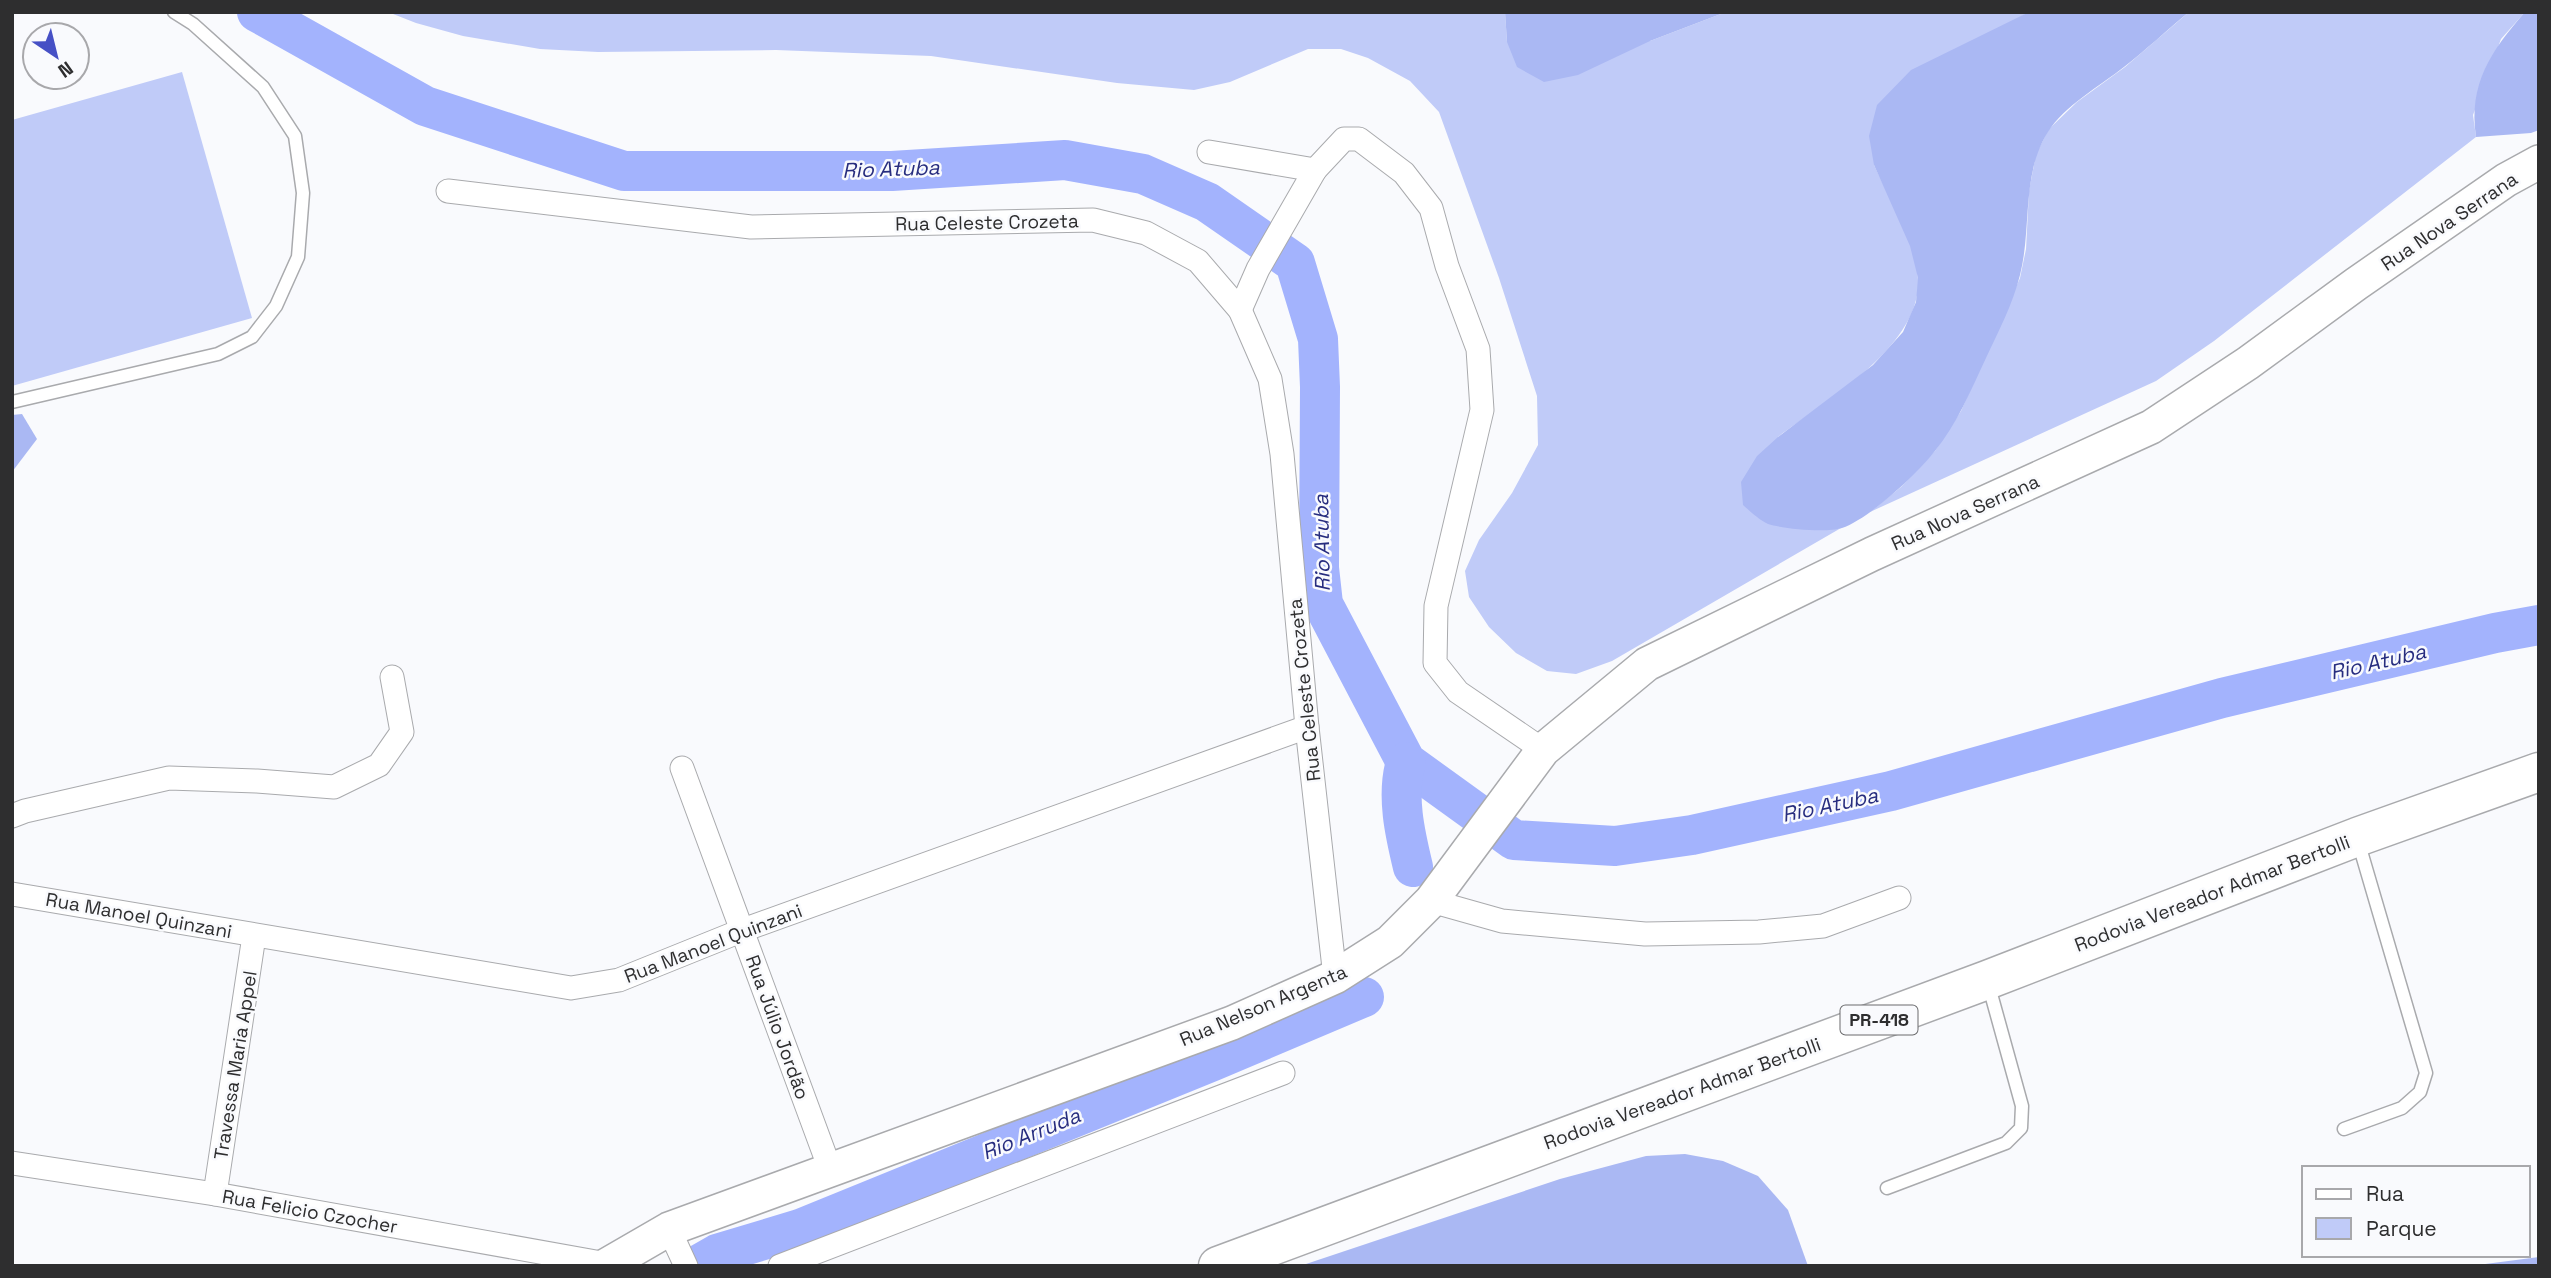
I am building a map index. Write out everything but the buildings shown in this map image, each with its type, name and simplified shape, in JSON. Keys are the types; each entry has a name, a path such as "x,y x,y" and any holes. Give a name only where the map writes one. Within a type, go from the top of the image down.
{"highway":[{"name":"Rodovia Vereador Admar Bertolli","path":"1218,1266 1987,980 2357,837 2539,772"}],"main road":[{"name":"Rua Nova Serrana","path":"1431,901 1535,760 1647,664 1872,554 2151,428 2248,363 2496,187 2539,162"},
{"name":"Rua Nelson Argenta","path":"606,1265 669,1229 1232,1023 1335,977 1390,942 1431,901"}],"street":[{"path":"1240,310 1258,269 1315,170 1344,139 1359,139 1404,173 1431,208 1447,266 1478,349 1482,410 1436,607 1435,663 1458,692 1535,760"},
{"path":"1209,152 1315,170"},
{"name":"Rua Celeste Crozeta","path":"448,191 751,227 1093,220 1146,233 1198,261 1240,310 1269,379 1280,442 1307,727 1335,977"},
{"path":"12,816 169,778 257,780 334,787 379,765 402,732 392,677"},
{"name":"Rua Manoel Quinzani","path":"12,894 572,988 619,980 743,930 1307,727"},
{"name":"Rua Júlio Jordão","path":"682,768 830,1169"},
{"path":"1431,901 1502,921 1645,934 1759,932 1823,926 1899,898"},
{"name":"Travessa Maria Appel","path":"215,1194 254,936"},
{"path":"780,1266 1283,1073"},
{"name":"Rua Felicio Czocher","path":"12,1163 215,1194 606,1265"},
{"path":"669,1229 686,1266"}],"lane":[{"path":"12,402 218,354 252,337 276,306 298,257 303,193 295,136 262,87 193,24 174,12"},
{"path":"2344,1129 2402,1108 2420,1092 2426,1073 2357,837"},
{"path":"1887,1188 2006,1143 2021,1128 2022,1106 1987,980"}],"green space":[{"path":"388,12 1505,12 1507,42 1650,41 1726,12 2029,12 1997,30 1874,165 1912,251 1918,279 1915,304 1904,327 1888,349 1867,370 1778,437 1810,530 1841,528 1612,661 1576,674 1547,671 1516,653 1489,627 1469,597 1465,571 1479,540 1512,493 1538,445 1537,396 1499,278 1439,112 1410,81 1368,58 1341,49 1308,49 1230,82 1194,90 1117,83 931,56 776,50 598,52 540,49 463,36"},
{"path":"2189,12 2525,12 2501,39 2473,115 2476,137 2214,341 2156,381 1870,512 1901,487 1935,451 1961,411 2020,278 2026,249 2029,191 2036,154 2049,129 2077,102 2125,67"},
{"path":"182,72 252,318 12,386 12,120"}],"shaded area":[{"path":"1505,12 1726,12 1650,41 1578,75 1544,82 1517,67 1507,42"},
{"path":"2029,12 2189,12 2073,105 2048,132 2034,165 2030,183 2024,257 2013,297 1963,406 1935,451 1892,495 1842,528 1805,530 1768,524 1743,505 1741,482 1757,456 1873,365 1903,332 1916,302 1918,278 1910,246 1874,165 1869,136 1877,105 1911,70"},
{"path":"2525,12 2539,12 2539,130 2476,137 2474,118 2479,84 2492,55"},
{"path":"22,414 37,439 12,472 12,415"},
{"path":"1685,1154 1723,1161 1758,1176 1788,1210 1808,1266 1300,1266 1560,1179 1646,1156"},
{"path":"2539,1257 2539,1266 2470,1266"}],"waterway":[{"name":"Rio Atuba","path":"257,12 425,106 624,171 892,171 1065,160 1143,174 1207,202 1295,263 1318,339 1319,568 1323,604 1406,762 1514,840 1615,846 1692,835 1891,791 2222,698 2539,625"},
{"name":"Rio Arruda","path":"1406,762 1402,801 1413,867"},
{"name":"Rio Arruda","path":"696,1266 717,1254 800,1229 1364,997"}]}
